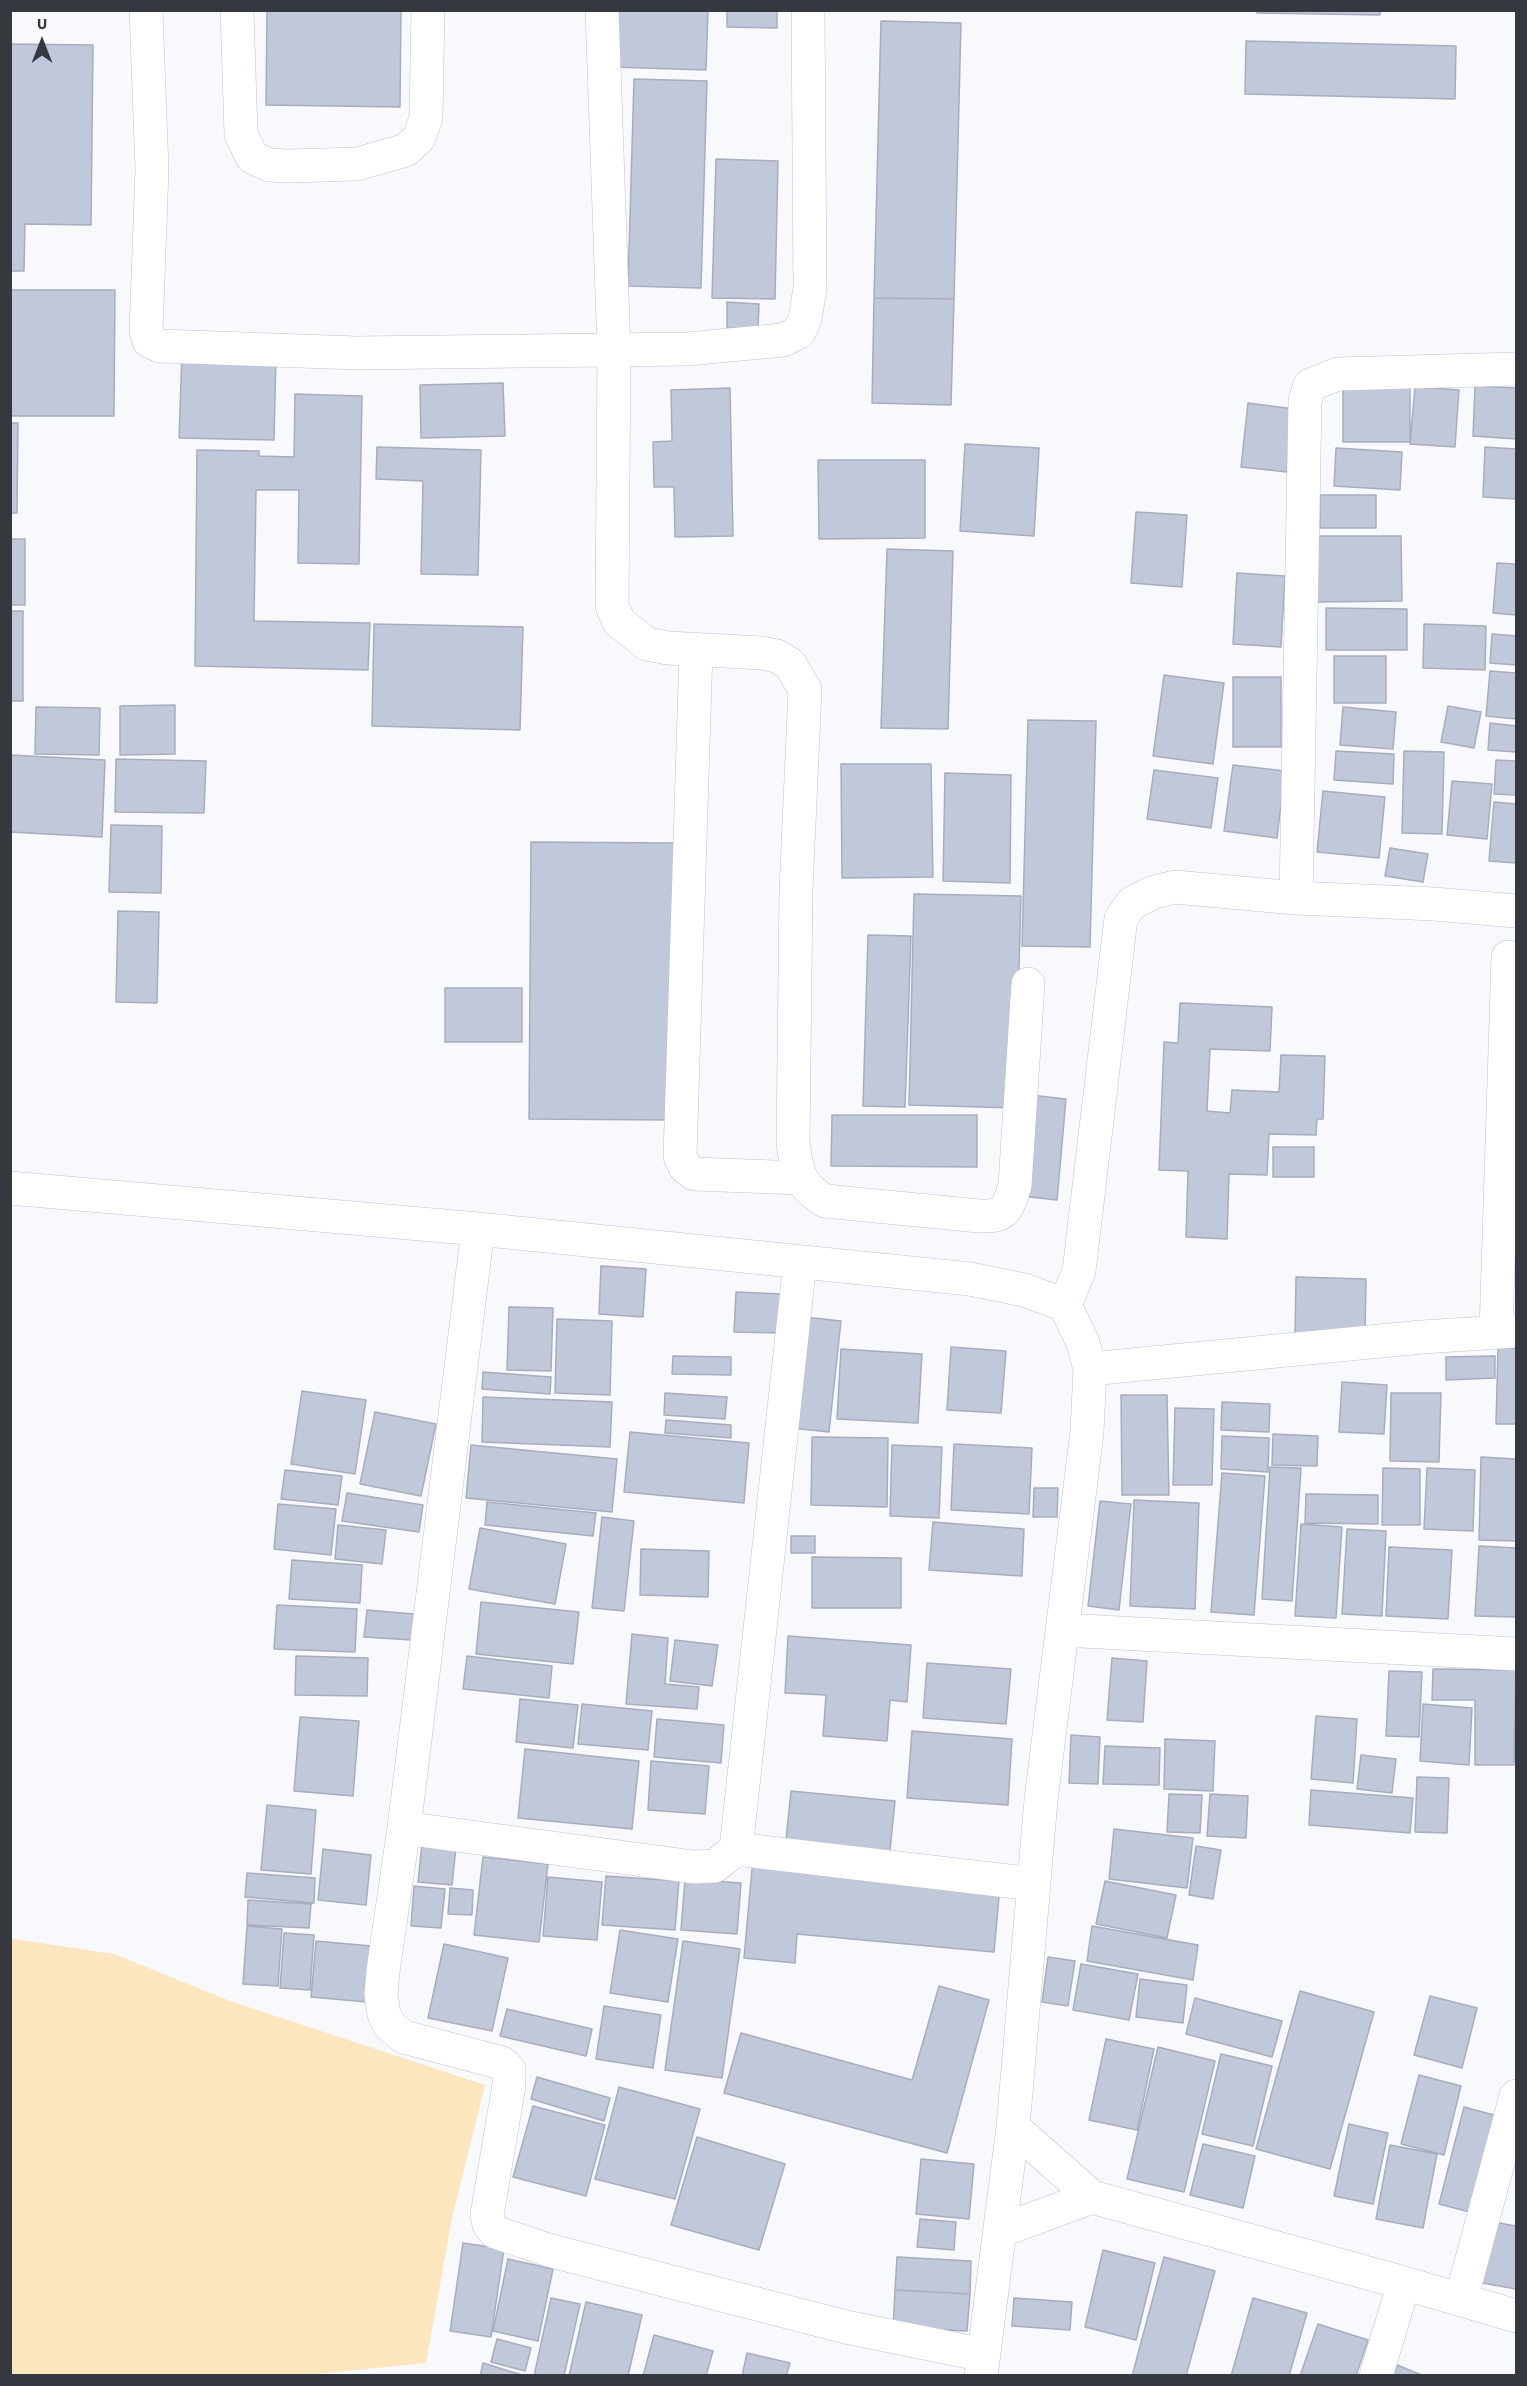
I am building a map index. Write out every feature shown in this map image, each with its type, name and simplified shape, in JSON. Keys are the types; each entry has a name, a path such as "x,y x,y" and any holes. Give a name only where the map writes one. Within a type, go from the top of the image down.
{"street":[{"path":"146,10 152,170 146,332 149,340 160,346 357,353 687,349 783,340 799,332 805,319 810,288 808,10"},
{"path":"237,10 241,135 252,156 269,165 288,166 357,164 406,150 419,138 426,118 428,10"},
{"path":"602,10 614,351 612,606 619,622 647,644 696,651 761,653 777,656 789,664 805,690 796,890 793,1143 801,1178 810,1192 825,1201 988,1217 997,1217 1008,1209 1015,1185 1028,984"},
{"path":"1296,898 1305,401 1310,385 1338,374 1516,369"},
{"path":"696,651 680,1155 685,1167 694,1174 801,1178"},
{"path":"1065,1305 1079,1272 1122,918 1132,903 1154,892 1174,887 1296,898 1434,904 1516,911"},
{"path":"1090,1369 1506,1331 1508,957"},
{"path":"10,1188 478,1229 970,1279 1024,1290 1065,1305 1083,1343 1090,1369 1087,1432 1041,1800 1013,2127 982,2366 835,2324 548,2250 495,2232 489,2225 487,2215 509,2085 509,2070 502,2062 404,2037 390,2026 384,2014 381,1995 383,1971 404,1828 478,1229"},
{"path":"404,1828 694,1867 715,1866 736,1849 800,1262"},
{"path":"1063,1630 1516,1654"},
{"path":"736,1849 1034,1884"},
{"path":"1461,2300 1516,2096"},
{"path":"1013,2127 1092,2197 1516,2316"},
{"path":"1000,2231 1092,2197"},
{"path":"1376,2376 1404,2283"}],"shaded area":[{"path":"10,1940 114,1954 230,2001 485,2085 452,2218 426,2363 297,2376 11,2375"}],"building":[{"path":"267,10 401,10 400,107 266,105"},
{"path":"614,10 708,10 706,70 612,67"},
{"path":"727,10 777,10 777,28 727,27"},
{"path":"1257,10 1380,10 1380,15 1257,13"},
{"path":"881,21 961,23 954,299 874,298"},
{"path":"1246,41 1456,46 1455,99 1245,94"},
{"path":"10,44 93,45 91,225 25,224 24,271 10,271"},
{"path":"634,79 707,81 701,288 628,286"},
{"path":"716,159 778,161 775,299 712,298"},
{"path":"10,290 115,290 114,416 10,416"},
{"path":"874,298 954,299 951,405 872,403"},
{"path":"727,302 759,304 758,329 727,328"},
{"path":"182,353 276,356 274,440 179,438"},
{"path":"1343,379 1410,379 1410,442 1343,442"},
{"path":"503,383 505,436 421,438 420,385"},
{"path":"1475,386 1516,388 1516,439 1473,436"},
{"path":"1415,387 1459,390 1455,447 1410,444"},
{"path":"730,388 733,536 675,537 674,487 654,487 653,442 672,441 671,390"},
{"path":"295,394 362,396 359,564 298,563 299,490 256,490 254,621 370,623 368,670 195,666 197,450 259,451 259,456 294,457"},
{"path":"1248,403 1294,409 1287,472 1241,467"},
{"path":"10,423 18,423 17,513 10,513"},
{"path":"965,444 1039,448 1034,536 960,531"},
{"path":"377,447 481,450 478,575 421,574 423,481 376,479"},
{"path":"1485,447 1516,449 1516,499 1483,497"},
{"path":"1336,448 1402,452 1400,490 1334,486"},
{"path":"818,460 925,460 925,538 819,539"},
{"path":"1320,495 1376,495 1376,528 1320,528"},
{"path":"1136,512 1187,515 1182,587 1131,583"},
{"path":"1316,536 1401,536 1402,601 1317,602"},
{"path":"10,539 25,539 25,605 10,605"},
{"path":"887,549 953,551 948,729 881,728"},
{"path":"1497,563 1516,564 1516,615 1493,613"},
{"path":"1237,573 1285,576 1281,647 1233,644"},
{"path":"1326,608 1407,609 1407,650 1326,650"},
{"path":"10,611 23,611 23,701 10,701"},
{"path":"374,624 523,627 520,730 372,726"},
{"path":"1424,624 1486,626 1485,670 1423,668"},
{"path":"1492,634 1516,636 1516,665 1490,663"},
{"path":"1334,656 1386,656 1386,703 1334,703"},
{"path":"1490,671 1516,673 1516,719 1486,716"},
{"path":"1164,675 1224,683 1213,764 1153,756"},
{"path":"1233,677 1281,677 1281,747 1233,747"},
{"path":"175,705 175,754 120,755 120,706"},
{"path":"1448,706 1481,712 1474,748 1441,742"},
{"path":"36,707 100,708 99,755 35,754"},
{"path":"1343,707 1396,712 1393,749 1340,745"},
{"path":"1028,720 1096,721 1090,947 1022,946"},
{"path":"1490,723 1516,726 1516,752 1488,750"},
{"path":"1336,751 1394,754 1393,784 1334,780"},
{"path":"1404,751 1444,752 1442,834 1402,833"},
{"path":"10,755 105,760 102,837 10,832"},
{"path":"116,759 206,761 204,813 115,812"},
{"path":"1496,760 1516,761 1516,795 1494,794"},
{"path":"841,764 931,764 933,877 842,878"},
{"path":"1233,765 1285,771 1277,838 1224,831"},
{"path":"1154,770 1218,778 1211,828 1147,819"},
{"path":"945,773 1011,775 1010,883 943,881"},
{"path":"1452,781 1492,784 1487,839 1447,835"},
{"path":"1323,791 1385,797 1379,858 1317,852"},
{"path":"1494,802 1516,804 1516,863 1489,861"},
{"path":"111,825 162,826 161,893 109,892"},
{"path":"531,842 674,843 671,1120 529,1119"},
{"path":"1390,848 1428,854 1423,882 1385,876"},
{"path":"914,894 1021,896 1015,1108 909,1105"},
{"path":"118,911 159,912 157,1003 116,1002"},
{"path":"868,935 911,936 905,1107 863,1106"},
{"path":"445,988 522,988 522,1042 445,1042"},
{"path":"1180,1003 1272,1007 1270,1051 1210,1049 1207,1111 1230,1113 1232,1090 1279,1092 1281,1055 1325,1056 1323,1119 1317,1119 1316,1135 1269,1134 1267,1175 1229,1174 1227,1239 1186,1237 1188,1171 1159,1170 1164,1042 1178,1043"},
{"path":"1030,1095 1066,1099 1057,1200 1020,1196"},
{"path":"832,1115 977,1115 977,1167 831,1166"},
{"path":"1273,1147 1314,1147 1314,1177 1273,1177"},
{"path":"601,1266 646,1269 643,1317 599,1314"},
{"path":"1296,1277 1366,1279 1365,1336 1295,1335"},
{"path":"736,1292 782,1294 781,1333 734,1332"},
{"path":"509,1307 553,1308 551,1371 507,1370"},
{"path":"804,1317 841,1321 829,1432 792,1428"},
{"path":"557,1319 612,1321 610,1395 555,1393"},
{"path":"951,1347 1006,1351 1001,1413 947,1410"},
{"path":"1498,1347 1516,1348 1516,1424 1496,1424"},
{"path":"841,1349 922,1354 918,1423 837,1419"},
{"path":"673,1356 731,1357 731,1375 672,1374"},
{"path":"1495,1356 1495,1378 1446,1380 1446,1357"},
{"path":"483,1372 551,1377 550,1394 482,1389"},
{"path":"1342,1382 1387,1385 1384,1434 1339,1432"},
{"path":"302,1391 366,1400 355,1474 291,1464"},
{"path":"665,1393 727,1397 725,1419 664,1415"},
{"path":"1391,1393 1441,1393 1439,1462 1390,1461"},
{"path":"1121,1395 1167,1395 1169,1495 1122,1495"},
{"path":"483,1397 612,1402 610,1447 482,1442"},
{"path":"1222,1402 1270,1404 1269,1432 1221,1430"},
{"path":"1175,1408 1214,1409 1212,1485 1173,1485"},
{"path":"375,1412 436,1424 421,1496 360,1484"},
{"path":"666,1420 731,1425 731,1438 665,1433"},
{"path":"630,1432 749,1443 744,1503 624,1492"},
{"path":"1273,1434 1318,1436 1317,1466 1272,1465"},
{"path":"1222,1436 1269,1438 1268,1472 1221,1469"},
{"path":"812,1437 888,1438 887,1507 811,1505"},
{"path":"954,1444 1032,1448 1029,1514 951,1510"},
{"path":"471,1445 617,1459 612,1512 466,1498"},
{"path":"892,1445 942,1447 939,1518 890,1516"},
{"path":"1481,1457 1516,1459 1516,1541 1479,1540"},
{"path":"1270,1467 1301,1468 1292,1601 1262,1599"},
{"path":"1383,1468 1420,1469 1420,1525 1382,1525"},
{"path":"1427,1468 1475,1470 1473,1531 1424,1529"},
{"path":"285,1470 342,1476 338,1505 281,1499"},
{"path":"1222,1473 1265,1476 1254,1615 1211,1612"},
{"path":"1034,1488 1058,1488 1057,1517 1033,1517"},
{"path":"347,1493 423,1505 419,1532 342,1521"},
{"path":"1306,1494 1378,1495 1378,1524 1305,1523"},
{"path":"1134,1500 1199,1503 1195,1609 1130,1606"},
{"path":"1100,1501 1131,1504 1119,1610 1088,1606"},
{"path":"487,1502 596,1513 593,1536 485,1525"},
{"path":"278,1504 336,1509 331,1555 274,1549"},
{"path":"602,1517 634,1521 624,1611 592,1608"},
{"path":"933,1522 1024,1529 1022,1576 929,1570"},
{"path":"1301,1524 1342,1527 1336,1618 1295,1616"},
{"path":"338,1525 386,1530 382,1564 335,1559"},
{"path":"480,1528 566,1544 555,1604 469,1589"},
{"path":"1347,1529 1386,1531 1382,1616 1342,1614"},
{"path":"791,1536 815,1536 815,1553 791,1553"},
{"path":"1479,1546 1516,1548 1516,1617 1475,1616"},
{"path":"1389,1547 1452,1550 1448,1619 1386,1616"},
{"path":"641,1549 709,1551 708,1597 640,1595"},
{"path":"812,1557 901,1558 901,1608 812,1608"},
{"path":"292,1560 362,1565 360,1603 289,1599"},
{"path":"481,1602 579,1612 573,1664 476,1654"},
{"path":"277,1605 357,1609 355,1652 274,1649"},
{"path":"367,1610 414,1614 412,1640 364,1637"},
{"path":"632,1634 668,1638 665,1684 699,1687 697,1709 626,1704"},
{"path":"788,1636 911,1645 907,1702 890,1700 887,1741 823,1736 826,1695 785,1693"},
{"path":"675,1640 718,1645 712,1686 670,1681"},
{"path":"296,1656 368,1658 367,1696 295,1695"},
{"path":"467,1656 552,1666 549,1698 463,1689"},
{"path":"1112,1658 1147,1661 1143,1722 1107,1720"},
{"path":"927,1663 1011,1669 1006,1724 923,1718"},
{"path":"1433,1669 1516,1670 1514,1765 1475,1765 1475,1700 1432,1700"},
{"path":"1389,1671 1422,1672 1419,1737 1386,1736"},
{"path":"520,1699 578,1705 573,1748 516,1742"},
{"path":"582,1704 652,1711 648,1750 578,1744"},
{"path":"1423,1704 1472,1708 1469,1765 1420,1761"},
{"path":"1316,1716 1357,1719 1353,1783 1311,1779"},
{"path":"300,1717 359,1721 353,1796 294,1791"},
{"path":"657,1719 724,1725 721,1763 654,1757"},
{"path":"912,1731 1012,1739 1008,1805 907,1798"},
{"path":"1071,1735 1100,1737 1098,1784 1069,1783"},
{"path":"1165,1739 1215,1741 1213,1791 1164,1789"},
{"path":"1105,1746 1160,1748 1159,1785 1103,1784"},
{"path":"525,1749 639,1761 632,1829 518,1818"},
{"path":"1361,1755 1396,1759 1392,1793 1357,1789"},
{"path":"651,1761 709,1766 705,1814 648,1810"},
{"path":"1417,1777 1449,1778 1447,1833 1415,1832"},
{"path":"1311,1790 1413,1798 1410,1833 1309,1825"},
{"path":"791,1791 895,1801 889,1860 785,1850"},
{"path":"1169,1794 1202,1795 1200,1833 1167,1832"},
{"path":"1210,1794 1248,1796 1246,1838 1207,1836"},
{"path":"267,1805 316,1810 311,1874 261,1870"},
{"path":"1114,1829 1193,1838 1187,1888 1109,1879"},
{"path":"422,1844 456,1847 452,1885 418,1882"},
{"path":"1196,1846 1221,1850 1213,1899 1189,1895"},
{"path":"323,1849 371,1855 366,1905 318,1900"},
{"path":"483,1857 548,1864 539,1942 474,1935"},
{"path":"753,1858 1000,1886 994,1952 797,1934 795,1963 744,1958"},
{"path":"247,1873 315,1878 314,1903 245,1897"},
{"path":"606,1876 679,1881 675,1930 602,1925"},
{"path":"548,1877 602,1882 597,1940 543,1936"},
{"path":"685,1879 741,1883 737,1934 681,1930"},
{"path":"1105,1881 1176,1895 1167,1938 1096,1924"},
{"path":"414,1886 445,1889 441,1928 411,1926"},
{"path":"450,1888 473,1890 472,1915 448,1914"},
{"path":"248,1900 311,1904 309,1928 247,1925"},
{"path":"247,1926 282,1929 278,1986 243,1984"},
{"path":"1092,1926 1198,1945 1193,1980 1087,1961"},
{"path":"620,1930 678,1939 668,2002 610,1993"},
{"path":"284,1933 314,1935 310,1990 280,1988"},
{"path":"316,1941 371,1946 367,2002 311,1997"},
{"path":"683,1941 740,1949 722,2078 665,2070"},
{"path":"444,1944 508,1958 492,2031 428,2018"},
{"path":"1048,1957 1075,1961 1068,2006 1042,2002"},
{"path":"1081,1964 1138,1974 1129,2020 1073,2010"},
{"path":"1140,1979 1187,1985 1183,2023 1136,2017"},
{"path":"939,1986 989,2000 947,2153 724,2093 741,2033 912,2080"},
{"path":"1300,1991 1374,2012 1330,2169 1256,2149"},
{"path":"1430,1996 1477,2008 1462,2068 1414,2055"},
{"path":"1195,1998 1282,2021 1272,2057 1186,2034"},
{"path":"604,2006 661,2015 653,2068 596,2059"},
{"path":"507,2009 592,2029 586,2056 500,2036"},
{"path":"1106,2039 1154,2049 1137,2130 1089,2120"},
{"path":"1158,2047 1215,2061 1184,2192 1127,2179"},
{"path":"1221,2054 1272,2066 1253,2146 1202,2134"},
{"path":"1419,2075 1461,2086 1444,2155 1401,2144"},
{"path":"537,2077 610,2098 604,2121 531,2099"},
{"path":"619,2087 700,2109 675,2199 595,2179"},
{"path":"533,2106 605,2125 586,2196 513,2177"},
{"path":"1464,2107 1505,2118 1481,2215 1439,2204"},
{"path":"1349,2124 1388,2133 1373,2204 1334,2196"},
{"path":"697,2137 785,2164 759,2250 671,2225"},
{"path":"1203,2144 1255,2156 1243,2208 1190,2195"},
{"path":"1390,2145 1437,2154 1423,2228 1376,2219"},
{"path":"921,2159 974,2164 969,2219 916,2214"},
{"path":"920,2219 956,2222 954,2250 917,2247"},
{"path":"1488,2221 1516,2226 1516,2289 1477,2282"},
{"path":"463,2243 504,2249 491,2337 450,2331"},
{"path":"1103,2250 1155,2263 1136,2340 1085,2327"},
{"path":"897,2257 971,2261 970,2294 895,2290"},
{"path":"1164,2257 1215,2271 1186,2376 1132,2376"},
{"path":"508,2259 553,2269 538,2341 493,2331"},
{"path":"895,2290 970,2294 967,2331 893,2328"},
{"path":"551,2298 580,2304 564,2376 534,2376"},
{"path":"1014,2298 1072,2302 1070,2330 1012,2326"},
{"path":"1253,2298 1307,2313 1289,2376 1231,2376"},
{"path":"586,2302 642,2315 628,2376 569,2376"},
{"path":"1318,2324 1368,2340 1356,2376 1300,2376"},
{"path":"654,2335 713,2351 706,2376 643,2376"},
{"path":"497,2339 531,2348 525,2371 491,2362"},
{"path":"747,2353 790,2363 786,2376 742,2376"},
{"path":"483,2363 525,2376 480,2376"},
{"path":"1397,2365 1424,2376 1393,2376"}]}
